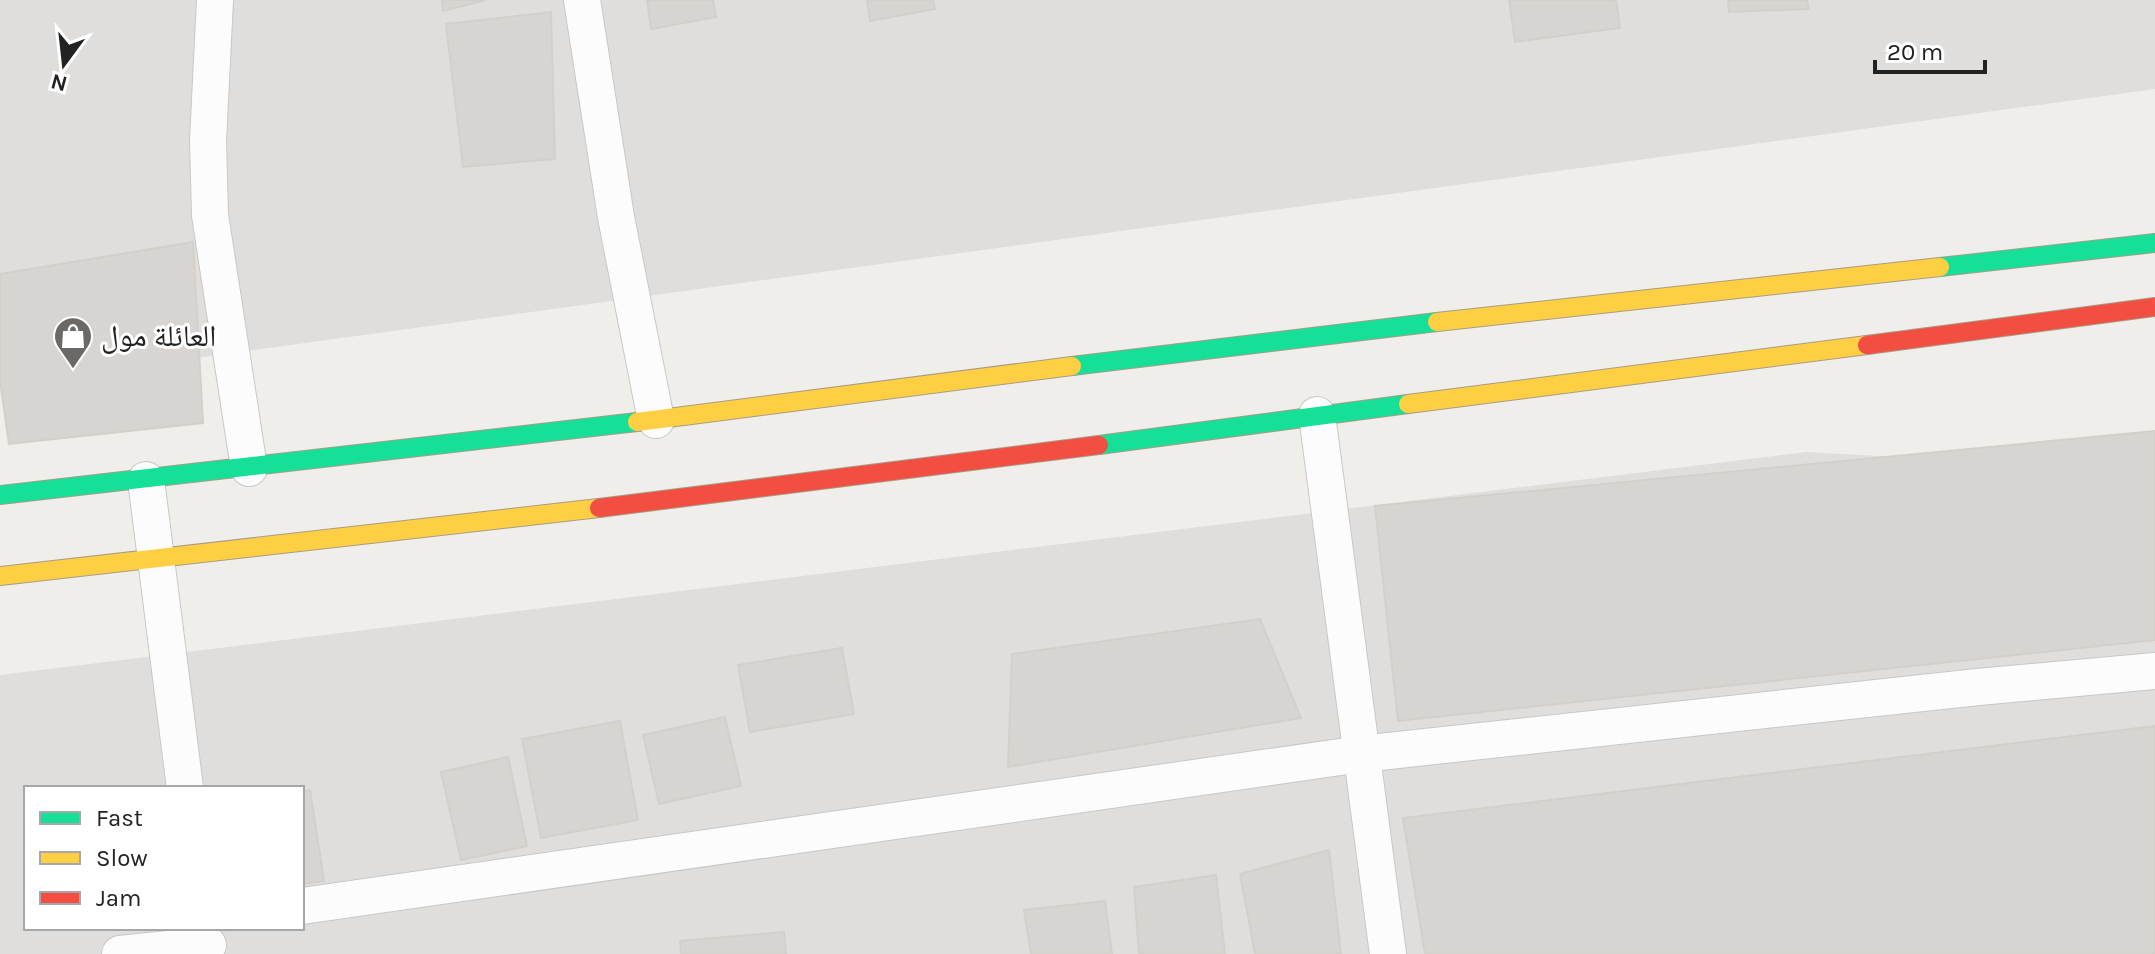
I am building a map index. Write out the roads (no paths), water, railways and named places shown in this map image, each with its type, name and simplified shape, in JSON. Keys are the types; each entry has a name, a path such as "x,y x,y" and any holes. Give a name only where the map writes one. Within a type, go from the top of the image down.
{"main road":[{"path":"0,495 656,420 1282,339 2155,243"},
{"path":"0,576 682,499 2155,307"}],"street":[{"path":"215,0 208,154 210,215 249,468"},
{"path":"582,0 616,217 656,420"},
{"path":"1317,415 1388,954"},
{"path":"146,480 185,786"},
{"path":"304,906 1361,754 1962,688 2155,671"},
{"path":"120,954 208,942"}],"place":[{"name":"العائلة مول","path":"73,370"}]}
